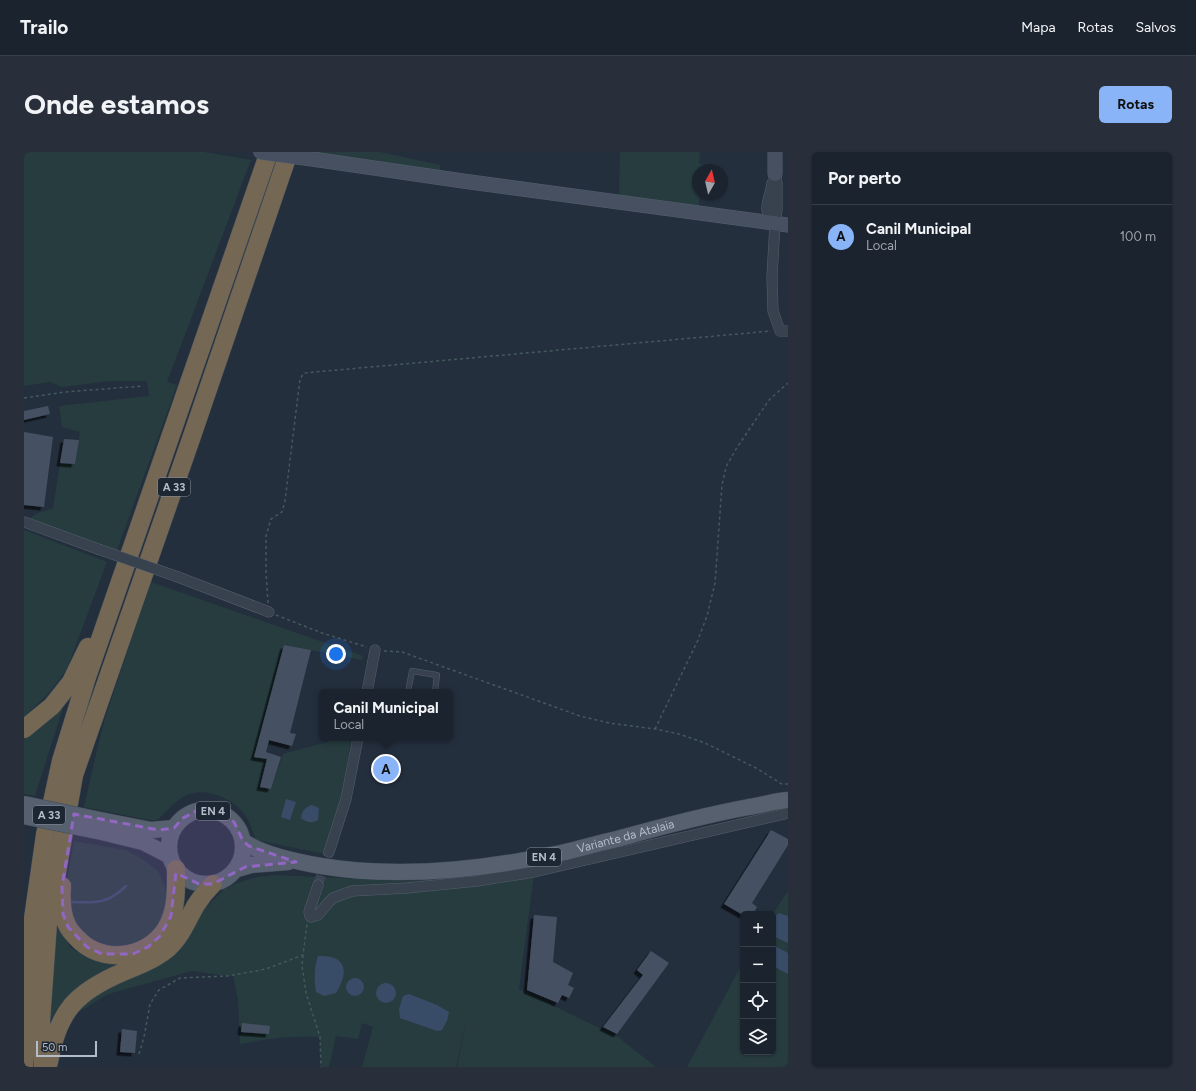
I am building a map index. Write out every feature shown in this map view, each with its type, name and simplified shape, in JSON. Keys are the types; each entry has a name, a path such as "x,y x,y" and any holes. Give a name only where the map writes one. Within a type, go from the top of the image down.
{"highway":[{"name":"A 33","path":"24,1066 31,933 45,835 61,761 87,677 269,152"},
{"name":"A 33","path":"43,1067 41,1021 48,923 74,775 289,152"},
{"path":"24,730 52,706 71,682 123,574"},
{"path":"93,719 68,842 62,887 61,901 63,914 68,927 75,937 87,947 102,954 133,954 148,947 160,936 172,916 176,899 173,862"},
{"path":"24,897 29,886 45,835"},
{"path":"49,1067 56,1031 70,1008 84,992 102,981 152,960 168,949 182,930 200,899 213,884"}],"main road":[{"path":"260,152 434,178 781,224"},
{"path":"775,152 775,174"},
{"name":"Variante da Atalaia","path":"243,841 254,848 296,862 333,868 399,872 449,870 492,866 562,853 728,811 788,800"},
{"path":"24,804 104,827 139,841 173,862 181,874 192,882 199,884 213,884"},
{"name":"EN 4","path":"174,828 189,814 196,811 210,810 223,814 234,822 242,834 243,841"},
{"path":"24,816 104,827 151,830 174,828 170,842 173,862"},
{"path":"237,869 243,856 243,841"},
{"name":"Variante da Atalaia","path":"213,884 226,878 237,869 251,866 296,862"}],"street":[{"path":"775,174 766,212 769,218 781,224 772,277 773,311 784,331"},
{"path":"24,522 178,577 269,612"},
{"path":"368,689 375,650"},
{"path":"329,852 346,800 357,741"},
{"path":"318,885 310,908 310,916 313,917 318,915 333,898 352,891 407,888 477,881 534,872 788,813"}],"lane":[{"path":"409,689 412,671 437,675 435,689"}],"path":[{"path":"784,331 304,373 300,379 285,501 282,512 271,519 266,536 266,572 269,612 322,633 375,650 402,652 580,716 608,723 655,729 679,734 705,743 756,768 782,784 788,784"},
{"path":"655,729 698,640 707,616 715,582 722,484 726,467 736,449 769,400 788,383"},
{"path":"24,398 65,392 143,386"},
{"path":"310,916 307,925 302,966 306,993 320,1037 321,1067"},
{"path":"139,1054 144,1037 150,1004 159,990 180,978 228,976 266,968 303,955"}],"highlighted area":[{"path":"196,811 217,811 234,822 243,841 249,846 296,862 245,867 213,884 199,884 176,873 171,916 160,936 148,947 133,954 102,954 87,947 68,927 63,914 62,887 74,814 159,830 174,828 183,818"}],"green space":[{"path":"24,152 204,152 251,160 167,382 177,385 116,553 28,519 40,512 53,509 60,463 75,464 80,432 62,427 59,406 149,396 147,381 109,381 62,387 50,382 24,386"},
{"path":"296,152 380,152 440,165 440,172"},
{"path":"620,152 700,152 699,164 692,164 692,200 699,200 698,209 619,198"},
{"path":"24,530 107,562 67,669 49,693 24,717"},
{"path":"151,582 363,656 362,660 284,645 254,756 267,759 260,786 271,789 283,754 331,741 351,741 343,792 324,854 256,840 244,813 236,805 223,797 208,793 194,793 183,797 157,820 149,820 84,807 106,715"},
{"path":"68,692 35,796 24,794 24,739 30,735"},
{"path":"74,841 126,850 144,860 158,871 165,886 167,900 163,919 144,945 100,949 79,936 64,896"},
{"path":"534,874 519,989 618,1037 656,1067 457,1067 467,1017 456,1067 362,1067 373,1027 362,1023 358,1039 336,1036 329,1067 321,1067 320,1037 280,1038 240,1044 238,1000 233,975 228,976 192,971 108,994 79,1012 81,1001 203,911 224,889 237,883 257,877 275,875 405,881"},
{"path":"788,891 788,1067 687,1067 740,968 740,1055 776,1055 775,911"},
{"path":"54,923 71,948 98,962 126,966 82,986 58,1008 48,1025"}],"water":[{"path":"286,799 296,802 290,820 281,817"},
{"path":"311,805 319,809 318,820 311,822 301,818 304,810"},
{"path":"779,913 788,916 788,943 776,937 776,915"},
{"path":"776,947 788,953 788,974 776,968"},
{"path":"318,956 328,956 334,958 342,964 344,969 343,979 336,993 324,996 316,992 315,974"},
{"path":"351,978 359,978 364,983 362,994 359,996 351,996 346,991 346,983"},
{"path":"382,983 390,983 396,989 396,997 390,1003 382,1003 376,997 376,989"},
{"path":"409,994 437,1005 449,1012 447,1021 442,1030 437,1031 400,1018 399,1009 403,996"}],"building":[{"path":"48,406 50,414 24,420 24,411"},
{"path":"24,432 53,437 44,507 24,505"},
{"path":"64,439 79,440 75,464 60,463"},
{"path":"284,645 311,650 290,733 296,734 292,746 269,740 266,752 281,757 271,789 260,787 267,759 254,757"},
{"path":"380,762 394,764 392,775 378,773"},
{"path":"771,830 788,839 788,845 752,903 757,907 755,911 740,911 740,913 724,904"},
{"path":"534,915 557,917 553,962 573,973 568,985 574,988 569,998 562,995 558,1003 527,990"},
{"path":"651,951 669,963 617,1034 603,1027 643,975 637,970"},
{"path":"242,1023 270,1026 269,1034 241,1032"},
{"path":"122,1029 137,1031 135,1053 120,1052"}],"waterway":[{"path":"71,902 101,901 113,896 126,886"}],"tunnel":[{"path":"318,885 329,852"}],"place":[{"name":"Canil Municipal","path":"386,769"}]}
